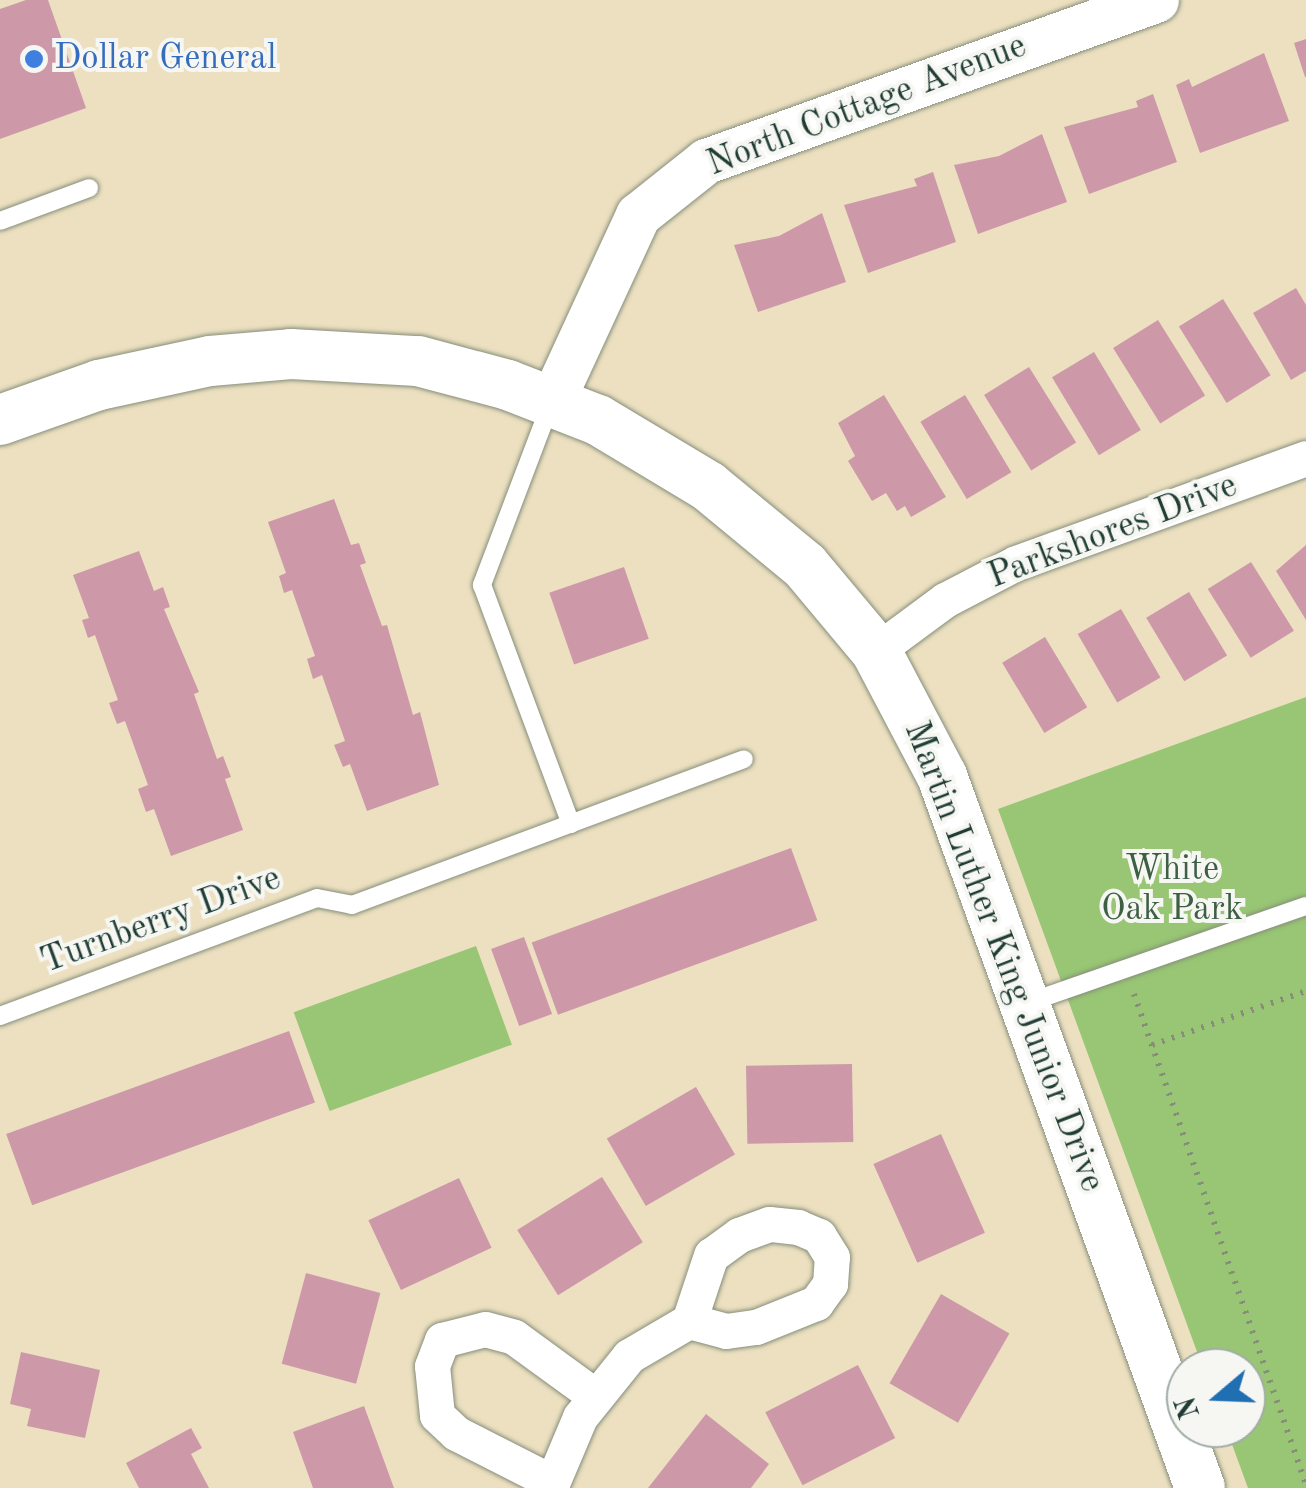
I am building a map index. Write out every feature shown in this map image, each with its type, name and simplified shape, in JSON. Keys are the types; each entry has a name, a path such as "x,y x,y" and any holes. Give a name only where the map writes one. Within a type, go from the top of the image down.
{"main road":[{"path":"0,420 99,385 210,361 291,354 418,361 552,400"},
{"name":"Martin Luther King Junior Drive","path":"552,400 708,486 805,566 876,651 942,776 1200,1488"}],"street":[{"name":"North Cottage Avenue","path":"552,400 638,216 706,161 1156,0"},
{"name":"Parkshores Drive","path":"876,651 946,600 1016,563 1306,458"},
{"path":"595,1396 514,1337 485,1329 442,1340 432,1366 437,1415 456,1432 551,1485 595,1396 630,1356 689,1322"}],"lane":[{"path":"0,221 89,188"},
{"path":"552,400 482,585 571,824"},
{"name":"Turnberry Drive","path":"0,1016 317,898 352,905 744,759"},
{"path":"1025,1004 1306,906"}],"path":[{"path":"1126,969 1306,1484"},
{"path":"1152,1045 1306,991"}],"green space":[{"name":"White Oak Park","path":"1306,697 1306,1488 1248,1488 1233,1448 1266,1448 1266,1348 1196,1348 998,809"},
{"path":"476,946 512,1045 330,1111 294,1012"}],"building":[{"name":"Dollar General","path":"26,0 48,0 86,108 0,139 0,9"},
{"path":"1306,39 1306,77 1305,77 1294,43"},
{"path":"1264,53 1289,121 1200,153 1176,85 1189,79 1192,87"},
{"path":"1153,94 1177,162 1089,194 1064,127 1138,107 1136,101"},
{"path":"1042,134 1067,202 978,234 954,165 999,156"},
{"path":"933,172 956,242 868,273 844,205 917,186 914,179"},
{"path":"822,213 846,282 758,312 734,245 779,236"},
{"path":"1296,288 1306,305 1306,371 1291,380 1253,313"},
{"path":"1223,299 1271,375 1227,403 1179,327"},
{"path":"1158,320 1205,395 1160,424 1113,348"},
{"path":"1094,352 1141,430 1099,455 1052,377"},
{"path":"1029,367 1076,442 1031,471 984,395"},
{"path":"884,395 946,497 911,517 905,506 897,511 886,493 872,501 848,461 855,456 838,423"},
{"path":"965,395 1011,472 967,499 920,422"},
{"path":"334,499 351,545 359,543 366,563 360,565 382,626 387,625 413,715 420,712 439,785 367,811 350,764 343,767 334,745 345,741 322,675 313,679 307,659 315,656 292,590 284,593 279,576 286,573 268,522"},
{"path":"1306,545 1306,620 1276,571"},
{"path":"139,551 154,591 163,587 170,607 164,609 199,692 194,694 217,759 223,756 231,777 225,779 243,830 171,856 154,809 146,812 138,789 148,785 125,721 117,724 109,703 118,700 95,635 88,638 82,620 89,618 73,575"},
{"path":"1251,562 1294,631 1251,658 1208,589"},
{"path":"624,567 649,639 574,665 549,593"},
{"path":"1189,592 1227,655 1184,681 1146,618"},
{"path":"1121,609 1160,677 1117,702 1078,634"},
{"path":"1045,637 1087,707 1044,733 1002,663"},
{"path":"791,848 817,920 558,1015 532,942"},
{"path":"524,937 552,1014 519,1026 491,949"},
{"path":"289,1031 315,1102 32,1205 6,1134"},
{"path":"852,1064 853,1142 747,1144 746,1066"},
{"path":"696,1087 735,1155 646,1206 607,1138"},
{"path":"941,1134 985,1233 917,1263 873,1164"},
{"path":"602,1177 643,1242 558,1295 517,1230"},
{"path":"459,1178 492,1248 401,1290 368,1220"},
{"path":"306,1273 380,1293 356,1384 282,1364"},
{"path":"941,1294 1009,1334 958,1423 890,1383"},
{"path":"21,1352 100,1370 85,1438 27,1426 31,1409 10,1404"},
{"path":"858,1365 895,1438 803,1485 765,1412"},
{"path":"364,1406 394,1488 313,1488 293,1432"},
{"path":"706,1414 769,1464 751,1488 648,1488"},
{"path":"191,1428 202,1448 191,1454 209,1488 139,1488 126,1463"}],"place":[{"name":"Dollar General","path":"34,59"}]}
